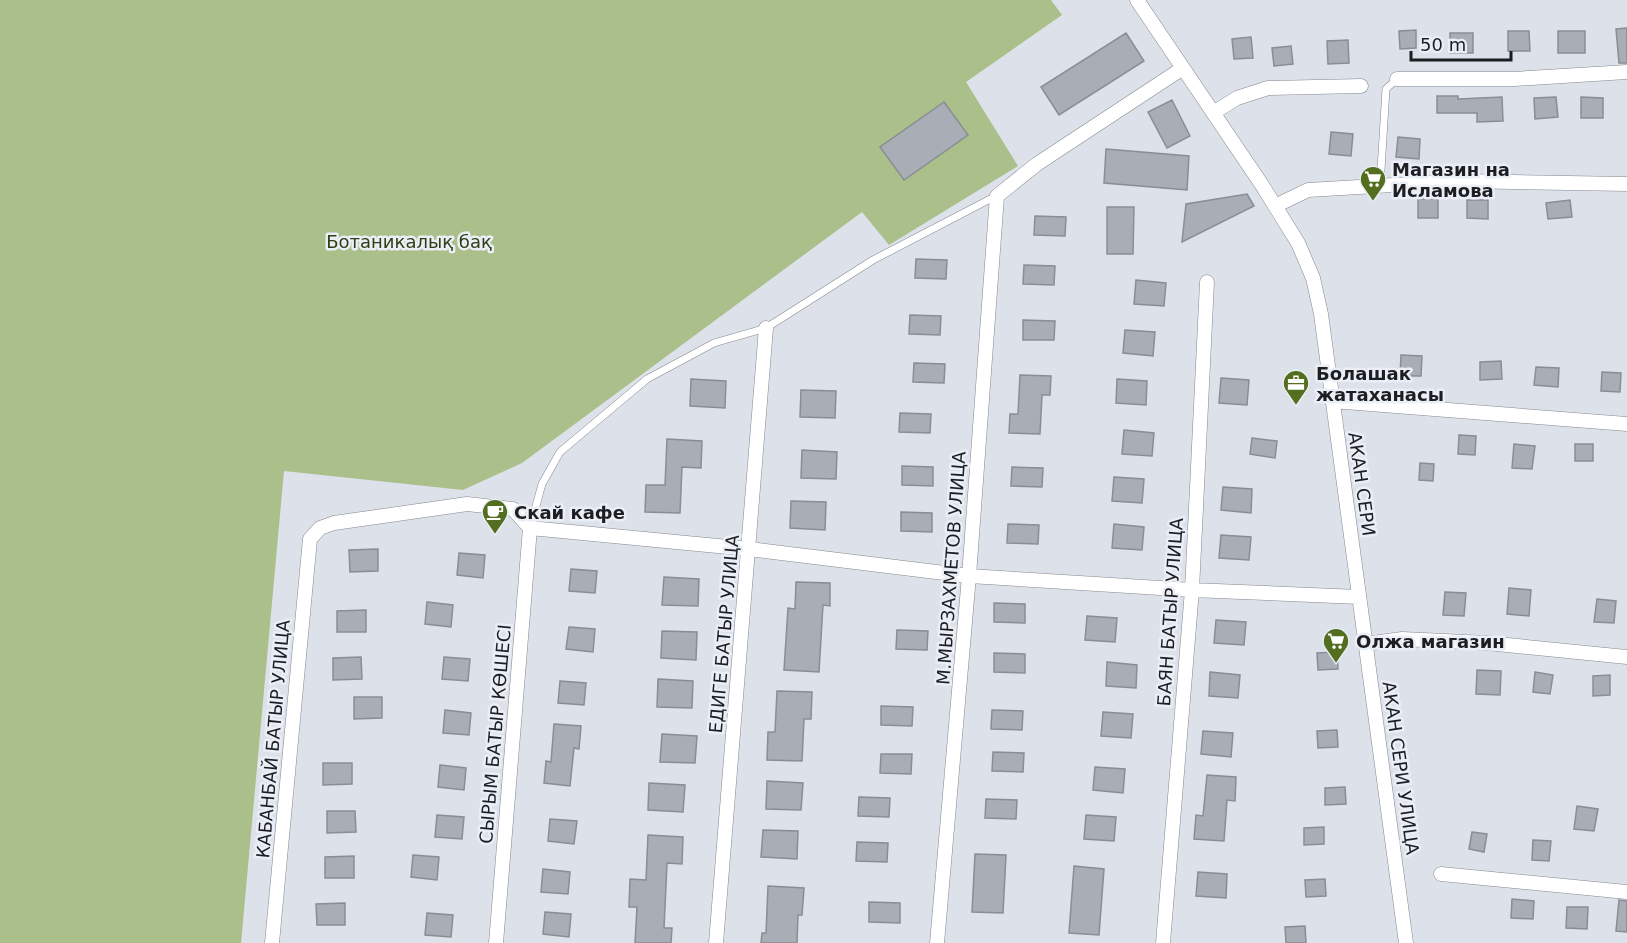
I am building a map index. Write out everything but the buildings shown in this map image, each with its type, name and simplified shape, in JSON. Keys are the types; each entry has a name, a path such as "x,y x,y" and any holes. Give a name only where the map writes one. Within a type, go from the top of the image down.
{"street":[{"name":"АКАН СЕРИ","path":"1137,0 1275,206 1298,243 1313,278 1321,314 1359,597"},
{"path":"997,196 1037,164 1183,68"},
{"path":"1397,79 1514,79 1627,72"},
{"path":"1214,113 1237,98 1268,88 1361,86"},
{"path":"1275,206 1308,190 1461,181 1627,184"},
{"name":"М.МЫРЗАХМЕТОВ УЛИЦА","path":"937,943 969,576 997,196"},
{"name":"БАЯН БАТЫР УЛИЦА","path":"1163,943 1192,590 1207,282"},
{"name":"ЕДИГЕ БАТЫР УЛИЦА","path":"716,943 766,328"},
{"path":"1332,401 1627,424"},
{"name":"КАБАНБАЙ БАТЫР УЛИЦА","path":"272,943 310,539 320,528 334,523 467,504 513,509 530,528"},
{"path":"530,528 749,549 969,576 1192,590 1359,597"},
{"name":"СЫРЫМ БАТЫР КӨШЕСІ","path":"496,943 530,528"},
{"name":"АКАН СЕРИ УЛИЦА","path":"1359,597 1406,943"},
{"path":"1366,644 1402,639 1627,657"},
{"path":"1441,874 1627,892"}],"lane":[{"path":"1380,186 1386,89 1397,79"},
{"path":"530,528 542,484 560,452 647,379 714,343 766,328 873,260 997,196"}],"green space":[{"name":"Ботаникалық бақ","path":"0,0 1051,0 1062,15 966,82 1018,166 889,245 862,212 522,463 463,490 284,471 241,943 0,943"}],"place":[{"name":"Магазин на Исламова","path":"1373,202"},
{"name":"Болашак жатаханасы","path":"1296,406"},
{"name":"Скай кафе","path":"495,535"},
{"name":"Олжа магазин","path":"1336,664"}]}
